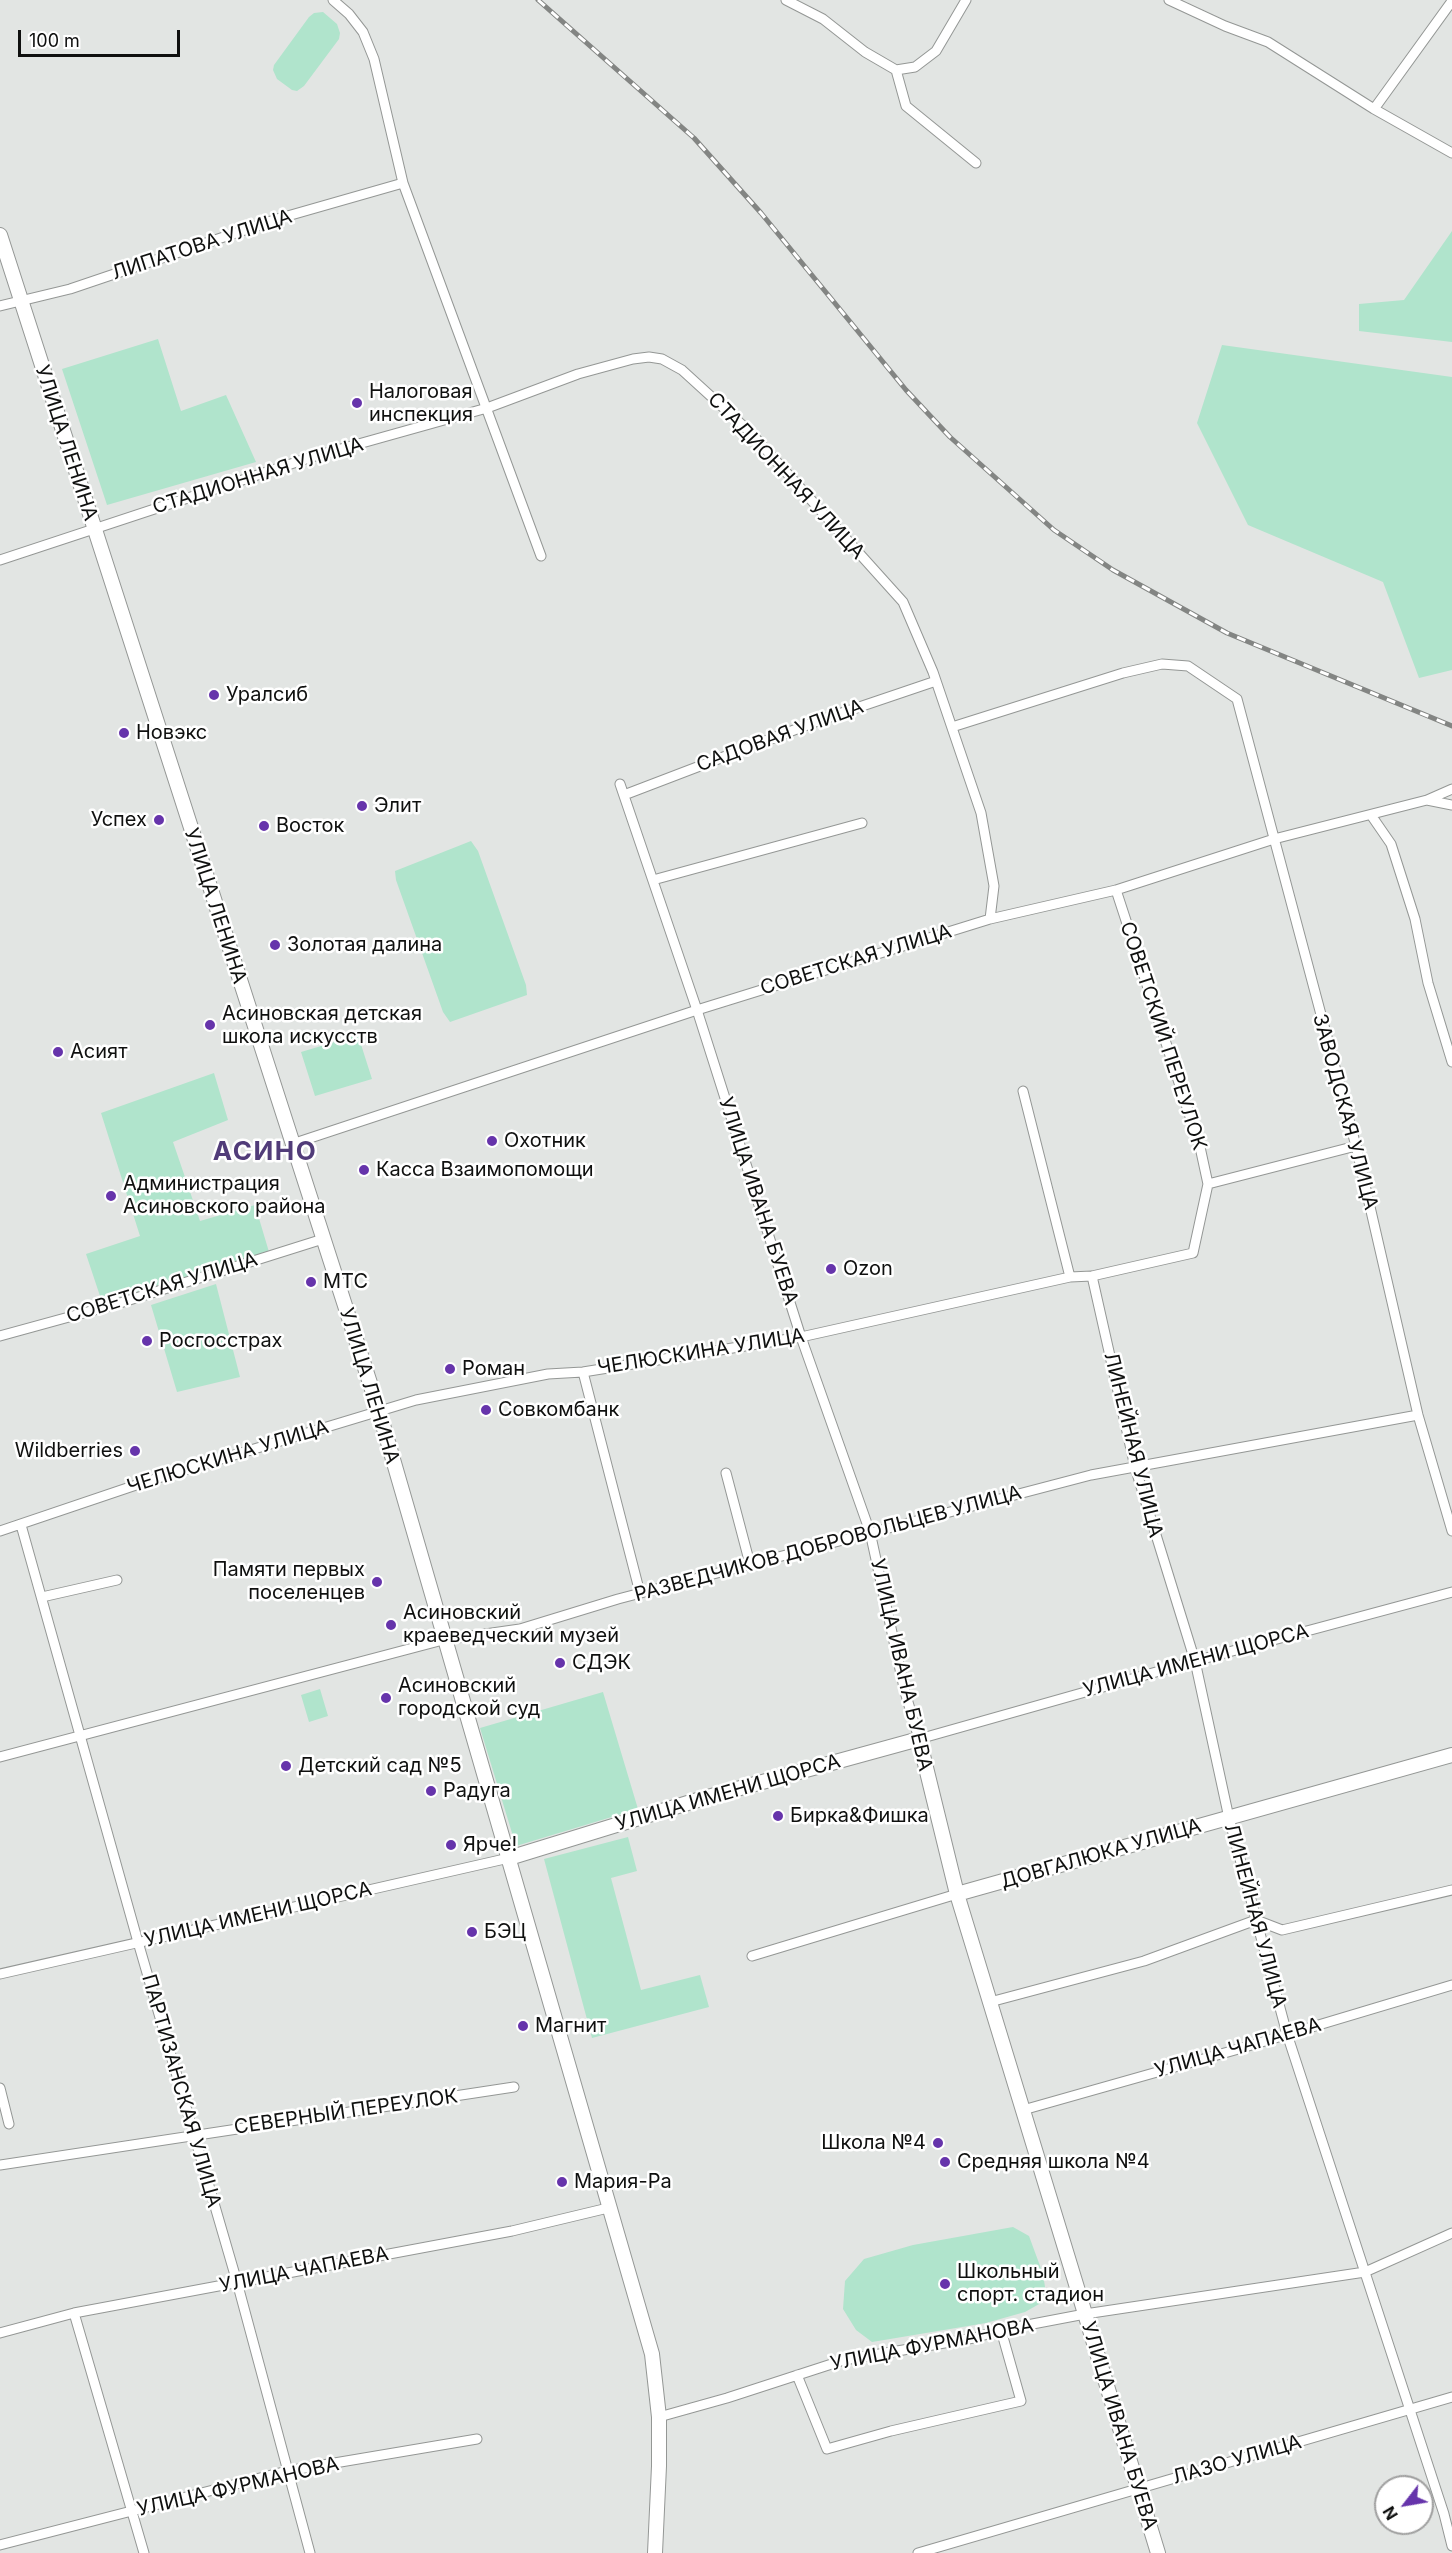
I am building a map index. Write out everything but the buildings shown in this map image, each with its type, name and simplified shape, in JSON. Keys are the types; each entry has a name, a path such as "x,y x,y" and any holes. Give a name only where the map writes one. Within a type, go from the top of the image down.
{"main road":[{"name":"УЛИЦА ЛЕНИНА","path":"0,236 379,1411 443,1640 509,1858 608,2208 652,2354 659,2417 655,2553"},
{"name":"УЛИЦА ИМЕНИ ЩОРСА","path":"509,1858 704,1798 919,1739"},
{"name":"УЛИЦА ИВАНА БУЕВА","path":"919,1739 957,1894 1158,2553"},
{"name":"ДОВГАЛЮКА УЛИЦА","path":"957,1894 1452,1755"}],"street":[{"path":"333,0 349,14 363,32 374,59 403,183 541,555"},
{"path":"786,0 823,19 865,52 896,70 915,67 936,51 966,0"},
{"path":"1169,0 1225,26 1268,42 1374,109 1452,153"},
{"path":"1374,109 1452,1"},
{"path":"896,70 906,106 976,163"},
{"name":"ЛИПАТОВА УЛИЦА","path":"0,306 70,288 277,219 403,183"},
{"name":"СТАДИОННАЯ УЛИЦА","path":"0,560 312,458 487,408 578,374 633,359 649,357 662,359 682,370 750,432 903,602 936,681 981,813 994,886 990,919"},
{"name":"ЗАВОДСКАЯ УЛИЦА","path":"952,727 1123,673 1162,664 1188,666 1237,699 1356,1146 1418,1415 1452,1532"},
{"name":"САДОВАЯ УЛИЦА","path":"624,795 804,726 936,681"},
{"name":"УЛИЦА ИВАНА БУЕВА","path":"620,784 697,1010 801,1337 870,1532 905,1692 919,1739"},
{"name":"СОВЕТСКАЯ УЛИЦА","path":"292,1144 697,1010 990,919 1116,890 1274,839 1427,800 1452,789"},
{"path":"1427,800 1452,805"},
{"path":"1371,815 1391,844 1415,918 1428,983 1452,1062"},
{"path":"653,880 862,823"},
{"name":"СОВЕТСКИЙ ПЕРЕУЛОК","path":"1116,890 1200,1147 1208,1184"},
{"path":"1023,1091 1070,1277"},
{"path":"1208,1184 1356,1146"},
{"name":"ЧЕЛЮСКИНА УЛИЦА","path":"0,1531 145,1482 379,1411 449,1393 548,1374 583,1372 801,1337 1070,1277 1092,1276 1193,1253 1208,1184"},
{"name":"СОВЕТСКАЯ УЛИЦА","path":"0,1336 120,1303 323,1239"},
{"name":"ЛИНЕЙНАЯ УЛИЦА","path":"1092,1276 1134,1467 1195,1660 1228,1818 1287,2034 1410,2409 1452,2546"},
{"path":"583,1372 640,1593"},
{"name":"РАЗВЕДЧИКОВ ДОБРОВОЛЬЦЕВ УЛИЦА","path":"0,1757 443,1640 520,1629 640,1593 1090,1474 1418,1415"},
{"path":"726,1473 750,1564"},
{"name":"ПАРТИЗАНСКАЯ УЛИЦА","path":"21,1525 138,1942 237,2282 310,2553"},
{"path":"42,1597 117,1580"},
{"name":"УЛИЦА ИМЕНИ ЩОРСА","path":"919,1739 1195,1660 1452,1592"},
{"name":"УЛИЦА ИМЕНИ ЩОРСА","path":"0,1974 509,1858"},
{"path":"990,2002 1144,1961 1256,1920 1282,1930 1452,1890"},
{"name":"ДОВГАЛЮКА УЛИЦА","path":"752,1956 957,1894"},
{"name":"УЛИЦА ЧАПАЕВА","path":"1023,2110 1452,1985"},
{"name":"СЕВЕРНЫЙ ПЕРЕУЛОК","path":"0,2165 514,2087"},
{"path":"0,2088 9,2124"},
{"name":"УЛИЦА ЧАПАЕВА","path":"0,2333 74,2313 512,2231 608,2208"},
{"name":"УЛИЦА ФУРМАНОВА","path":"659,2417 844,2360 974,2338 1001,2330 1085,2314 1365,2272 1452,2233"},
{"path":"74,2313 144,2553"},
{"path":"797,2375 827,2449 891,2431 1021,2401 1001,2330"},
{"name":"ЛАЗО УЛИЦА","path":"918,2553 1452,2397"},
{"name":"УЛИЦА ФУРМАНОВА","path":"0,2545 287,2471 477,2439"}],"green space":[{"path":"323,12 337,24 339,39 304,86 297,91 292,90 277,79 273,70 274,65 309,17 314,13"},
{"path":"1452,231 1452,342 1359,331 1359,304 1404,300"},
{"path":"158,339 181,411 226,395 256,462 107,505 62,369"},
{"path":"1222,345 1452,377 1452,670 1419,678 1383,582 1248,525 1197,423"},
{"path":"471,841 478,851 526,985 527,995 450,1022 443,1012 396,880 395,871"},
{"path":"358,1035 372,1079 315,1096 301,1052"},
{"path":"214,1073 228,1120 173,1142 200,1221 255,1205 269,1252 102,1302 86,1254 140,1236 101,1113"},
{"path":"216,1284 240,1377 177,1392 151,1305"},
{"path":"320,1689 328,1716 309,1722 301,1695"},
{"path":"603,1692 638,1809 516,1846 480,1728"},
{"path":"628,1837 637,1871 611,1878 641,1990 700,1975 709,2007 592,2038 544,1859"},
{"name":"Школьный спорт. стадион","path":"1013,2227 1029,2236 1043,2274 1045,2287 1045,2296 1041,2303 1025,2312 986,2323 872,2342 856,2330 843,2309 845,2281 864,2259 913,2245"}],"railway":[{"path":"538,0 694,138 761,213 906,390 950,437 1054,530 1113,570 1227,633 1452,726"}],"place":[{"name":"Налоговая инспекция","path":"357,403"},
{"name":"Уралсиб","path":"214,695"},
{"name":"Новэкс","path":"124,733"},
{"name":"Элит","path":"362,806"},
{"name":"Успех","path":"159,820"},
{"name":"Восток","path":"264,826"},
{"name":"Золотая далина","path":"275,945"},
{"name":"Асиновская детская школа искусств","path":"210,1025"},
{"name":"Асият","path":"58,1052"},
{"name":"Охотник","path":"492,1141"},
{"name":"Касса Взаимопомощи","path":"364,1170"},
{"name":"Администрация Асиновского района","path":"111,1196"},
{"name":"Ozon","path":"831,1269"},
{"name":"МТС","path":"311,1282"},
{"name":"Росгосстрах","path":"147,1341"},
{"name":"Роман","path":"450,1369"},
{"name":"Совкомбанк","path":"486,1410"},
{"name":"Wildberries","path":"135,1451"},
{"name":"Памяти первых поселенцев","path":"377,1582"},
{"name":"Асиновский краеведческий музей","path":"391,1625"},
{"name":"СДЭК","path":"560,1663"},
{"name":"Асиновский городской суд","path":"386,1698"},
{"name":"Детский сад №5","path":"286,1766"},
{"name":"Радуга","path":"431,1791"},
{"name":"Бирка&Фишка","path":"778,1816"},
{"name":"Ярче!","path":"451,1845"},
{"name":"БЭЦ","path":"472,1932"},
{"name":"Магнит","path":"523,2026"},
{"name":"Школа №4","path":"938,2143"},
{"name":"Средняя школа №4","path":"945,2162"},
{"name":"Мария-Ра","path":"562,2182"},
{"name":"Школьный спорт. стадион","path":"945,2284"}],"district":[{"name":"АСИНО","path":"265,1152"}]}
